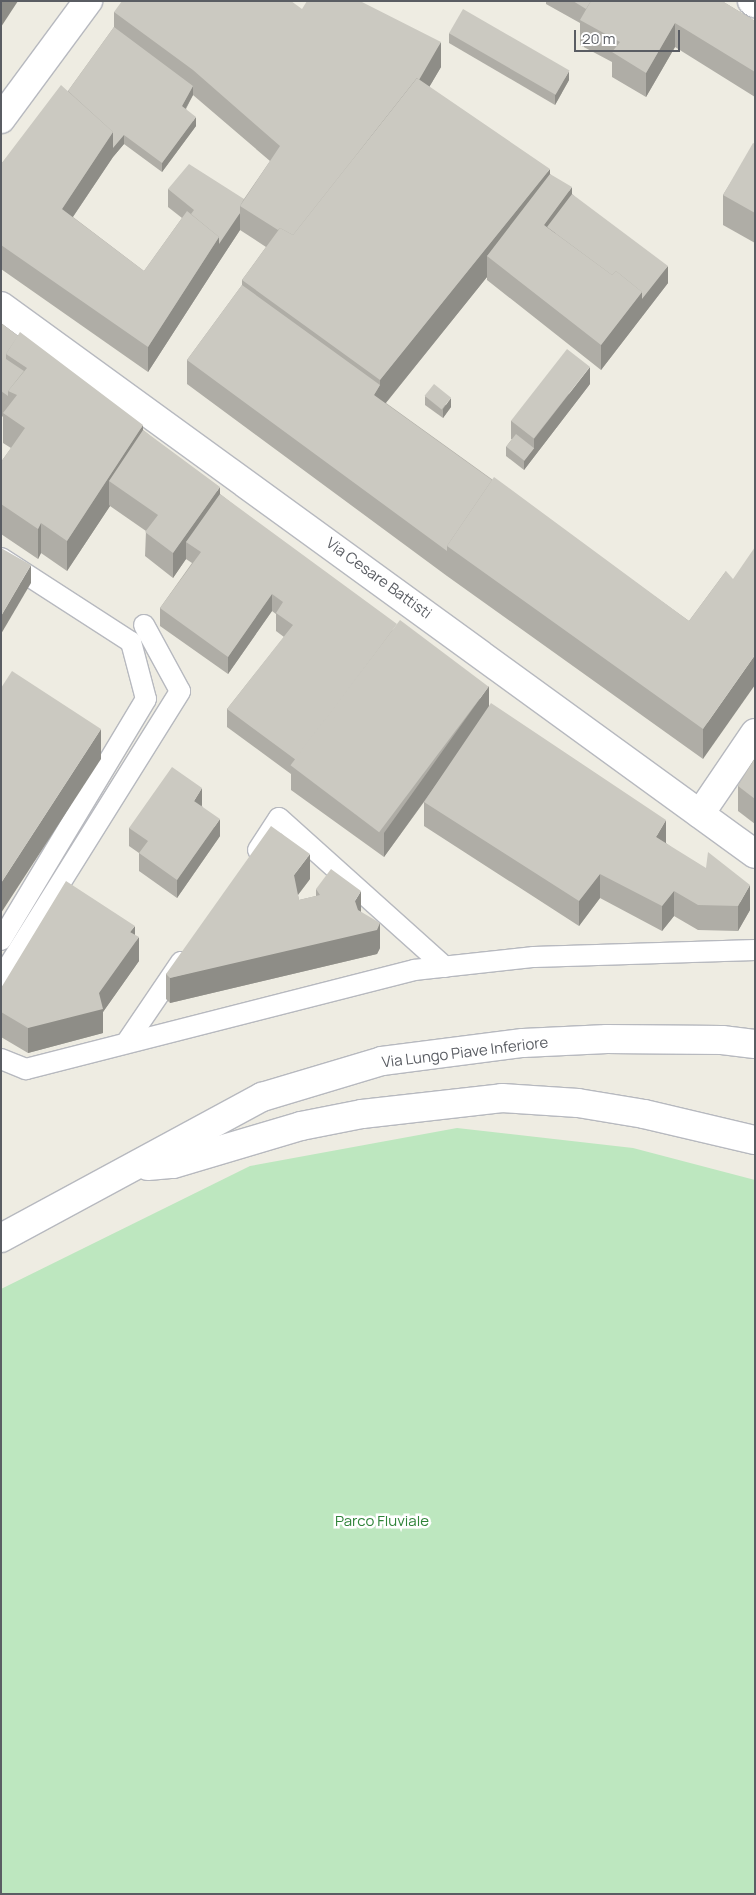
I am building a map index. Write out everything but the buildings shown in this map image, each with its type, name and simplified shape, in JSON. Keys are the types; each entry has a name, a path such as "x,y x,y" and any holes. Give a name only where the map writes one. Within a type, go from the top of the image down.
{"main road":[{"path":"1,119 88,1"},
{"name":"Via Cesare Battisti","path":"1,306 755,854"},
{"path":"700,814 755,733"},
{"name":"Via Lungo Piave Inferiore","path":"1,1238 262,1097 382,1060 514,1044 598,1039 722,1040 755,1044"},
{"name":"Via Lungo Piave Inferiore","path":"137,1165 172,1164 301,1126 362,1114 502,1098 578,1103 635,1112 755,1140"}],"lane":[{"path":"1,558 132,642 146,699 1,940"},
{"path":"1,978 180,691 144,625"},
{"path":"246,867 279,818 445,967"},
{"path":"126,1043 192,947"},
{"path":"1,1059 26,1069 414,970 534,957 755,950"}],"green space":[{"name":"Parco Fluviale","path":"457,1128 633,1148 755,1180 755,1894 1,1894 1,1289 250,1166"}]}
